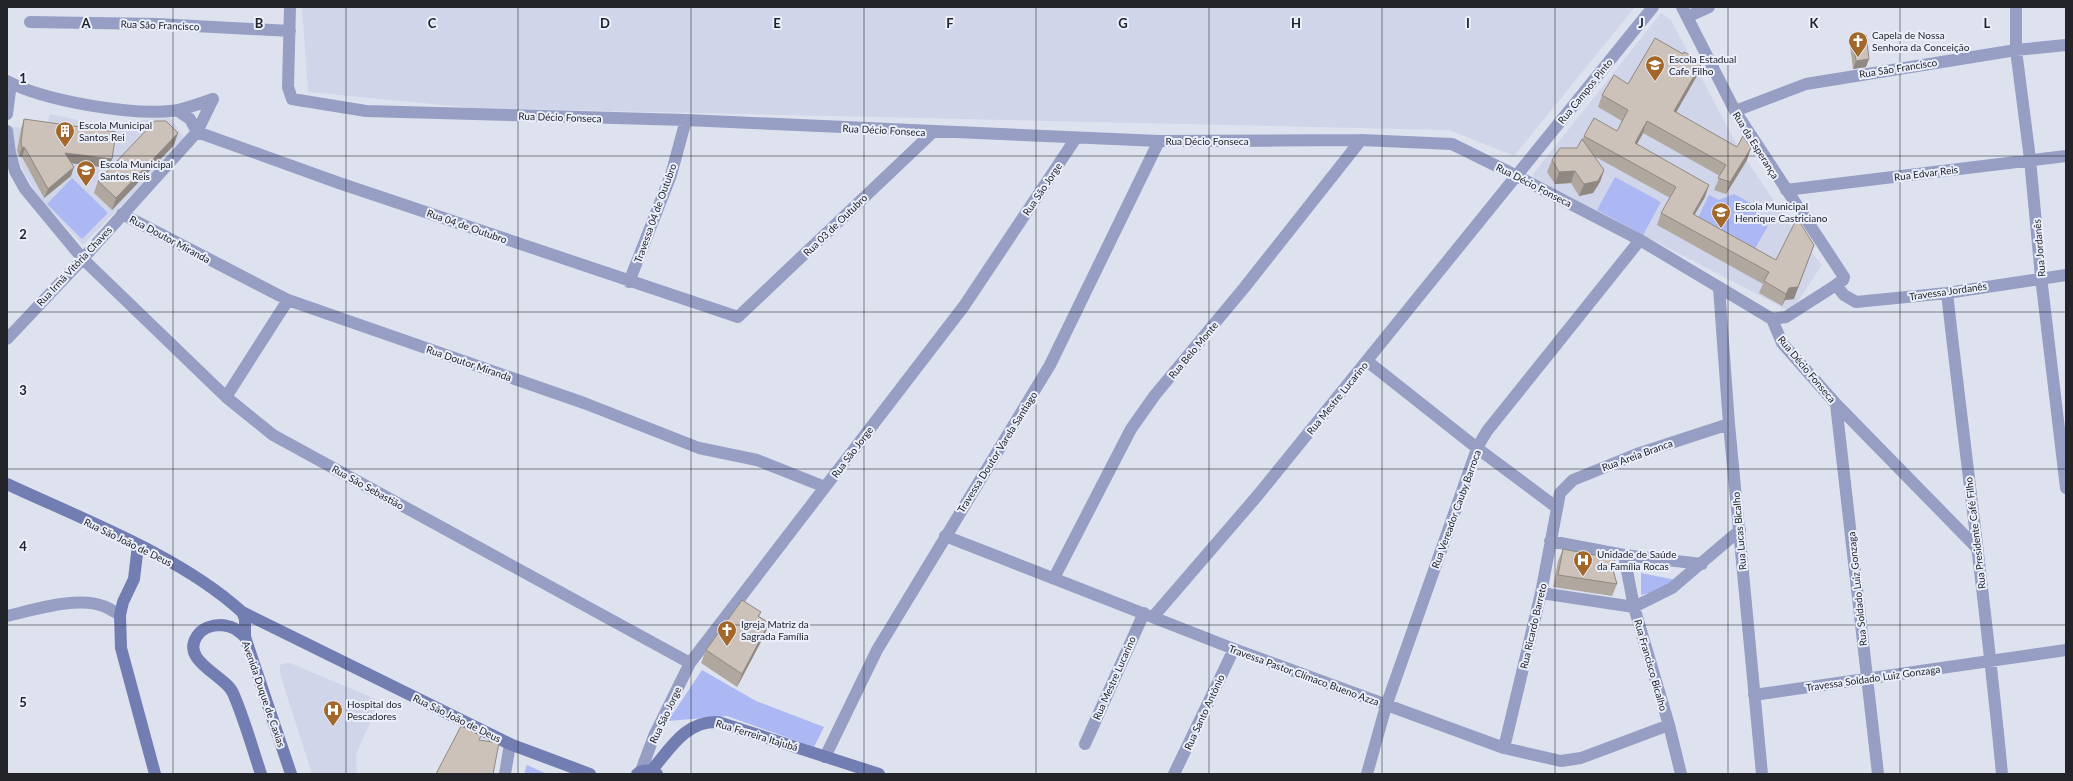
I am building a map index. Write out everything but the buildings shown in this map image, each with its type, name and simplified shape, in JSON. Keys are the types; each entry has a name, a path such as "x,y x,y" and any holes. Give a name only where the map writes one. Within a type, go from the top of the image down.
{"main road":[{"name":"Rua São João de Deus","path":"7,484 138,546 181,569 242,612 510,744 590,774"},
{"path":"138,546 136,568 120,615 121,648 155,774"},
{"path":"242,612 245,619 245,637"},
{"name":"Avenida Duque de Caxias","path":"261,774 232,691 201,664 194,651 194,640 200,631 213,626 230,626 245,637 291,774"},
{"name":"Rua Ferreira Itajubá","path":"646,773 688,729 708,722 723,723 878,774"}],"street":[{"path":"290,7 290,31"},
{"name":"Rua Campos Pinto","path":"1518,176 1653,7"},
{"path":"1684,12 1709,7"},
{"name":"Rua Jordanês","path":"2016,7 2016,50 2030,159 2041,277 2066,488"},
{"name":"Rua da Esperança","path":"1684,12 1735,112 1844,275 1844,278 1836,285"},
{"name":"Rua São Francisco","path":"30,22 157,24 290,31"},
{"name":"Rua Décio Fonseca","path":"290,31 288,87 292,99 366,111 686,120 1159,141 1361,140 1452,144 1518,176 1640,240 1772,319 1782,343 1836,404 1976,547"},
{"name":"Rua São Francisco","path":"1735,112 1806,84 2016,50 2066,45"},
{"path":"7,114 9,82 81,104 148,110 177,110 190,119 197,132"},
{"name":"Rua Irmã Vitória Chaves","path":"7,339 197,132 213,99 177,110"},
{"name":"Travessa 04 de Outubro","path":"629,282 671,176 686,120"},
{"name":"Rua São Sebastião","path":"7,131 10,153 15,170 26,189 82,259 226,397 273,435 690,663"},
{"name":"Rua 04 de Outubro","path":"197,132 629,282 738,317"},
{"name":"Rua 03 de Outubro","path":"738,317 932,132"},
{"name":"Rua São Jorge","path":"646,773 657,730 690,663 964,306 1076,138"},
{"name":"Rua Belo Monte","path":"1054,578 1131,429 1155,395 1244,288 1361,140"},
{"name":"Travessa Doutor Varela Santiago","path":"825,757 877,650 1050,365 1159,141"},
{"name":"Rua Edvar Reis","path":"1786,190 2030,159 2066,156"},
{"name":"Rua Mestre Lucarino","path":"1085,744 1148,615 1258,495 1518,176"},
{"name":"Rua Doutor Miranda","path":"122,214 288,300 584,403 699,448 757,460 825,487"},
{"name":"Rua Vereador Cauby Barroca","path":"1366,774 1386,706 1477,448 1488,431 1640,240"},
{"name":"Travessa Jordanês","path":"1836,285 1844,295 1856,302 1947,293 2041,277 2066,275"},
{"path":"1772,319 1786,317 1836,285"},
{"name":"Rua Lucas Bicalho","path":"1719,288 1729,424 1762,774"},
{"name":"Rua Presidente Café Filho","path":"1947,293 1976,547 1991,661 2002,774"},
{"path":"226,397 288,300"},
{"path":"1367,361 1477,448 1557,505"},
{"name":"Rua Soldado Luiz Gonzaga","path":"1836,404 1878,774"},
{"name":"Rua Areia Branca","path":"1557,505 1560,493 1573,480 1637,454 1729,424"},
{"name":"Rua Ricardo Barreto","path":"1504,748 1541,593 1557,505"},
{"path":"1541,593 1634,606 1672,588 1702,564 1740,530"},
{"name":"Travessa Pastor Clímaco Bueno Azza","path":"945,536 1234,649 1504,748 1561,761 1581,758 1669,724"},
{"path":"1550,541 1624,555 1702,564"},
{"name":"Rua Francisco Bicalho","path":"1624,555 1634,606 1669,724 1681,774"},
{"path":"7,616 57,605 87,603 103,605 120,615"},
{"name":"Rua Santo Antônio","path":"1174,774 1234,649"},
{"name":"Travessa Soldado Luiz Gonzaga","path":"1754,695 2066,650"},
{"path":"505,774 510,744"}],"shaded area":[{"path":"302,7 1635,7 1514,156 1449,130 473,108 308,92"},
{"name":"Escola Estadual Cafe Filho","path":"1661,13 1671,20 1739,149 1797,235 1822,265 1791,312 1534,178 1533,174"},
{"name":"Escola Municipal Santos Reis","path":"50,114 97,124 170,118 185,139 83,245 41,199 25,175 17,156 9,126 46,131"},
{"path":"1615,177 1661,202 1643,235 1597,210"},
{"path":"72,178 108,213 82,239 47,204"},
{"path":"1734,194 1754,205 1758,221 1768,226 1749,259 1693,228 1709,195 1719,200"},
{"path":"1641,573 1676,580 1671,588 1641,595"},
{"name":"Hospital dos Pescadores","path":"288,662 380,701 356,754 357,774 312,774 280,674 280,665"},
{"path":"702,670 756,701 824,727 814,747 727,716 668,721"},
{"path":"527,765 547,774 524,774"}],"place":[{"name":"Capela de Nossa Senhora da Conceição","path":"1858,58"},
{"name":"Escola Estadual Cafe Filho","path":"1655,82"},
{"name":"Escola Municipal Santos Rei","path":"65,148"},
{"name":"Escola Municipal Santos Reis","path":"86,187"},
{"name":"Escola Municipal Henrique Castriciano","path":"1721,229"},
{"name":"Unidade de Saúde da Família Rocas","path":"1583,577"},
{"name":"Igreja Matriz da Sagrada Família","path":"727,647"},
{"name":"Hospital dos Pescadores","path":"333,727"}]}
